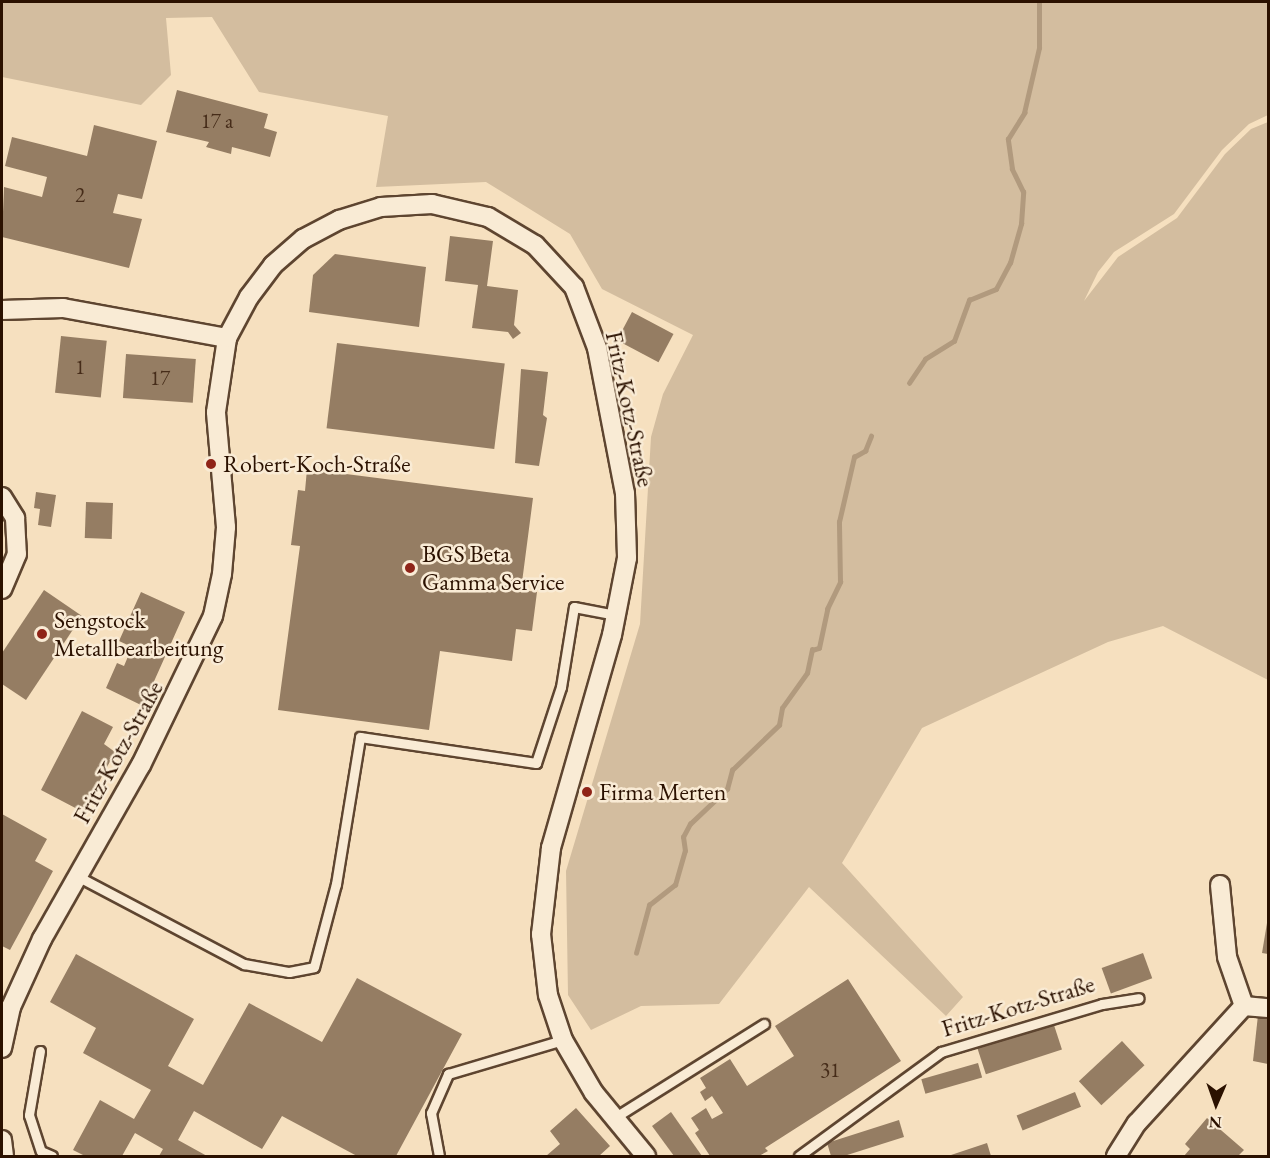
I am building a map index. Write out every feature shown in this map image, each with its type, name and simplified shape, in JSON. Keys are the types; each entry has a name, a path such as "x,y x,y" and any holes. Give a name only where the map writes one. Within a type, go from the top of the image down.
{"street":[{"name":"Fritz-Kotz-Straße","path":"2,1048 11,1007 42,939 141,765 213,616 222,574 226,527 216,412 227,338 249,297 281,258 303,239 339,220 381,207 432,204 488,218 535,244 574,287 597,348 625,493 627,558 616,615 551,848 541,934 548,995 563,1040 594,1093 646,1156"},
{"path":"2,310 63,308 227,338"},
{"path":"2,497 15,518 17,554 2,589"},
{"path":"1220,885 1227,957 1244,1006"},
{"path":"1244,1006 1269,1008"},
{"path":"1116,1156 1137,1123 1244,1006"},
{"path":"2,1140 4,1156"}],"lane":[{"path":"77,876 244,964 290,972 314,967 336,884 360,737 536,763 561,687 574,607 616,615"},
{"name":"Fritz-Kotz-Straße","path":"799,1156 941,1052 1102,1004 1139,998"},
{"path":"614,1118 764,1024"},
{"path":"439,1156 431,1113 448,1074 563,1040"},
{"path":"40,1051 29,1115 41,1151 52,1156"}],"shaded area":[{"path":"2,2 1268,2 1268,115 1249,124 1222,150 1174,214 1114,252 1098,272 1084,301 1118,257 1177,218 1225,154 1251,129 1268,122 1268,680 1163,626 1108,642 922,728 842,863 963,997 946,1016 809,887 719,1004 641,1006 591,1030 568,995 566,871 640,624 651,437 663,394 693,335 602,289 570,234 486,182 376,187 388,116 259,92 212,17 166,18 171,75 141,105 2,77"}],"building":[{"path":"177,90 268,114 264,128 277,132 270,157 232,147 231,154 206,147 209,142 166,132"},
{"path":"94,125 157,141 142,199 118,194 113,213 142,219 129,268 2,237 4,187 42,197 47,177 5,166 12,137 87,156"},
{"path":"450,236 493,241 487,286 518,290 514,325 521,333 513,339 508,332 472,328 478,285 445,281"},
{"path":"335,254 426,267 419,327 309,312 313,275"},
{"path":"632,312 673,334 658,362 617,340"},
{"path":"61,336 107,341 101,397 55,393"},
{"path":"337,343 505,364 494,449 327,428"},
{"path":"126,354 196,359 193,403 123,398"},
{"path":"521,369 548,372 543,415 547,418 539,466 515,463"},
{"name":"BGS Beta Gamma Service","path":"307,469 533,498 521,590 537,592 532,631 516,629 512,661 440,651 429,730 278,710 300,546 291,545 298,490 305,491"},
{"path":"36,492 56,495 51,527 38,525 40,509 34,508"},
{"path":"86,502 113,503 112,539 85,538"},
{"name":"Sengstock Metallbearbeitung","path":"44,590 82,616 26,700 2,684 2,653"},
{"path":"141,592 185,612 143,706 106,688 117,663 124,666 132,647 119,641"},
{"path":"82,711 113,727 104,744 115,752 83,812 41,790"},
{"path":"2,814 47,839 35,861 53,871 10,950 2,946"},
{"path":"1268,923 1268,954 1262,953"},
{"path":"1143,953 1152,978 1111,993 1102,968"},
{"path":"76,954 194,1019 168,1066 203,1085 249,1003 322,1042 357,978 462,1034 396,1156 357,1156 282,1116 262,1149 194,1111 178,1140 207,1156 159,1156 163,1149 135,1133 122,1156 85,1156 73,1150 100,1100 134,1119 151,1090 83,1053 96,1028 50,1002"},
{"path":"848,979 901,1061 765,1148 768,1151 759,1156 710,1156 695,1133 699,1130 691,1118 706,1108 712,1119 723,1113 712,1096 705,1101 700,1092 706,1088 700,1078 730,1059 747,1086 794,1056 775,1026"},
{"path":"1258,1015 1268,1016 1268,1064 1253,1061"},
{"path":"1053,1022 1062,1050 986,1074 977,1047"},
{"path":"1122,1041 1145,1065 1101,1105 1079,1081"},
{"path":"978,1063 982,1077 925,1094 921,1079"},
{"path":"1075,1092 1081,1107 1023,1130 1017,1116"},
{"path":"576,1108 610,1146 599,1156 546,1156 560,1144 550,1131"},
{"path":"671,1112 702,1156 674,1156 652,1126"},
{"path":"1207,1118 1244,1150 1238,1156 1184,1156 1190,1149 1185,1144"},
{"path":"899,1120 904,1137 844,1156 831,1156 827,1143"},
{"path":"987,1143 991,1156 948,1156"}],"waterway":[{"path":"909,383 925,359 954,341 969,300 996,289 1010,263 1021,224 1023,192 1012,169 1008,139 1024,113 1039,48 1039,2"},
{"path":"636,953 649,905 675,885 685,851 683,837 690,824 727,789 732,770 779,725 782,708 807,673 812,650 819,648 827,609 840,582 839,522 854,457 865,451 871,436"}],"place":[{"name":"Robert-Koch-Straße","path":"211,464"},
{"name":"BGS Beta Gamma Service","path":"410,568"},
{"name":"Sengstock Metallbearbeitung","path":"42,634"},
{"name":"Firma Merten","path":"587,792"}]}
